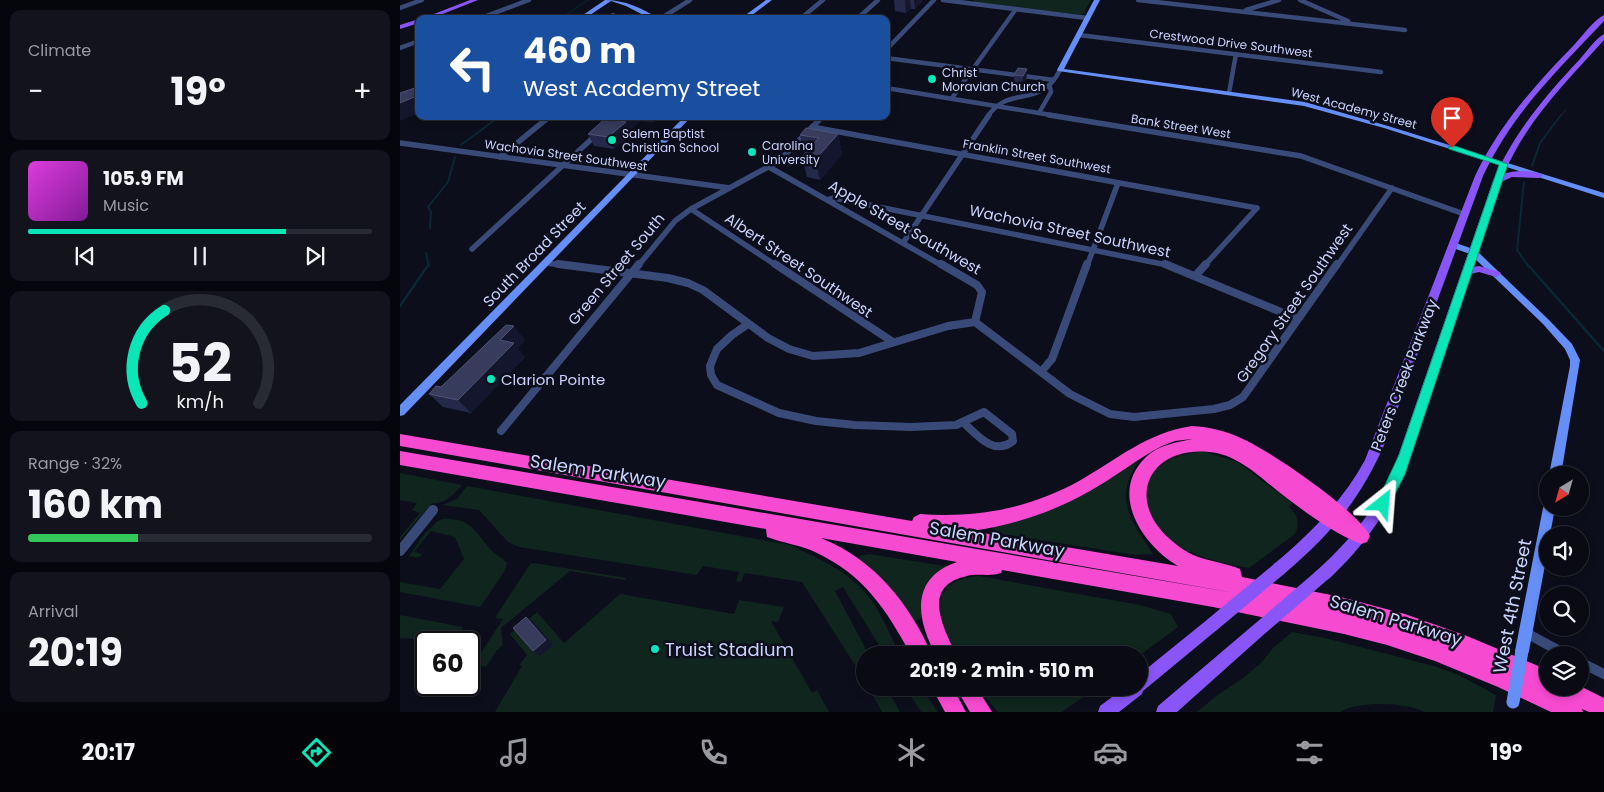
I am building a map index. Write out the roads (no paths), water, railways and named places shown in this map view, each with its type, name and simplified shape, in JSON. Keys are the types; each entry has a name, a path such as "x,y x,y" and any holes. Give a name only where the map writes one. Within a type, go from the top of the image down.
{"highway":[{"path":"831,515 847,510 921,522 952,524 984,522 1016,516 1063,498 1160,440 1175,435 1192,433 1219,436 1244,445 1361,536"},
{"name":"Salem Parkway","path":"400,440 483,456 1274,592 1350,608 1422,629 1489,654 1539,676"},
{"path":"1274,592 1254,580 1192,564 1159,540 1147,526 1138,502 1140,481 1146,468 1162,454 1181,446 1202,444 1225,449 1245,458 1335,517"},
{"name":"Salem Parkway","path":"400,458 1230,601 1351,626 1458,661 1573,712"},
{"path":"725,514 737,524 803,538 821,545 842,558 868,577 888,599 917,646"},
{"path":"942,646 933,629 929,611 932,594 940,581 954,571 968,567 1034,567"},
{"path":"947,696 956,712"},
{"path":"971,696 982,712"},
{"path":"1578,696 1604,709"}],"main road":[{"path":"435,15 475,0"},
{"path":"445,15 484,0"},
{"name":"Peters Creek Parkway","path":"1148,677 1308,546 1335,517 1357,488 1372,461 1464,214 1487,159 1507,123 1529,96 1604,17"},
{"path":"400,29 415,24"},
{"name":"Peters Creek Parkway","path":"1164,712 1320,577 1361,536 1383,504 1398,474 1504,164 1520,134 1545,101 1604,36"},
{"path":"1581,42 1596,45"},
{"path":"1558,66 1573,70"},
{"path":"1529,96 1545,101"},
{"path":"1497,181 1510,174 1538,175"},
{"path":"1467,271 1479,269 1496,274"},
{"path":"1106,712 1126,696"}],"street":[{"path":"400,8 422,0"},
{"path":"489,15 530,0"},
{"path":"587,15 611,0 628,5 648,15"},
{"path":"666,15 690,0"},
{"path":"748,15 769,0"},
{"path":"805,15 824,0"},
{"path":"861,15 878,0"},
{"path":"890,46 934,0"},
{"path":"943,0 1087,18"},
{"path":"903,243 995,106 1010,98 1043,91 1050,86 1097,0"},
{"path":"1138,0 1405,30"},
{"path":"1242,11 1279,0"},
{"path":"1300,0 1358,25"},
{"path":"952,98 1016,9"},
{"name":"Crestwood Drive Southwest","path":"1079,35 1381,72"},
{"path":"400,48 415,42"},
{"path":"1230,93 1236,54"},
{"path":"890,59 1054,80"},
{"name":"West Academy Street","path":"1060,70 1230,93 1320,108 1604,196"},
{"path":"1039,113 1051,92 1050,86"},
{"name":"Bank Street West","path":"890,89 1301,156 1464,214"},
{"path":"500,157 545,120"},
{"name":"South Broad Street","path":"400,412 685,120"},
{"name":"Green Street South","path":"501,431 670,227 691,209 783,158 819,120"},
{"path":"472,249 605,127"},
{"name":"Franklin Street Southwest","path":"812,128 1256,208 1196,275"},
{"name":"Wachovia Street Southwest","path":"400,143 730,188"},
{"name":"Apple Street Southwest","path":"769,167 980,287 982,292 976,322"},
{"path":"546,263 668,278 688,283 703,290 748,324 789,349 814,356 859,353 948,326 976,322 1041,372 1052,359 1118,183"},
{"name":"Gregory Street Southwest","path":"1041,372 1081,400 1110,414 1134,417 1222,408 1243,397 1392,188"},
{"name":"Wachovia Street Southwest","path":"827,200 834,198 1173,266 1298,319"},
{"name":"Albert Street Southwest","path":"691,209 893,342"},
{"path":"1453,245 1473,252 1563,339 1573,354 1576,366 1557,466"},
{"path":"748,324 731,334 720,344 711,360 710,366 713,380 718,385 757,405 795,418 855,425 911,427 956,425 964,423 984,412 1012,434 1013,441 1001,448 992,447 964,423"},
{"path":"400,551 433,510"},
{"name":"West 4th Street","path":"1512,707 1548,516"},
{"path":"1526,633 1550,646"},
{"path":"1589,666 1604,674"}],"waterway":[{"path":"566,15 588,0"},
{"path":"1561,115 1566,110"},
{"path":"1532,166 1540,143 1561,115"},
{"path":"461,145 495,120"},
{"path":"430,228 431,212 428,207 448,182 455,157"},
{"path":"1524,182 1517,250 1528,266"},
{"path":"426,253 429,265"},
{"path":"1527,264 1604,351"},
{"path":"400,306 429,265"}],"place":[{"name":"Christ Moravian Church","path":"932,79"},
{"name":"Salem Baptist Christian School","path":"612,140"},
{"name":"Carolina University","path":"752,152"},
{"name":"Clarion Pointe","path":"491,379"},
{"name":"Truist Stadium","path":"655,649"}]}
